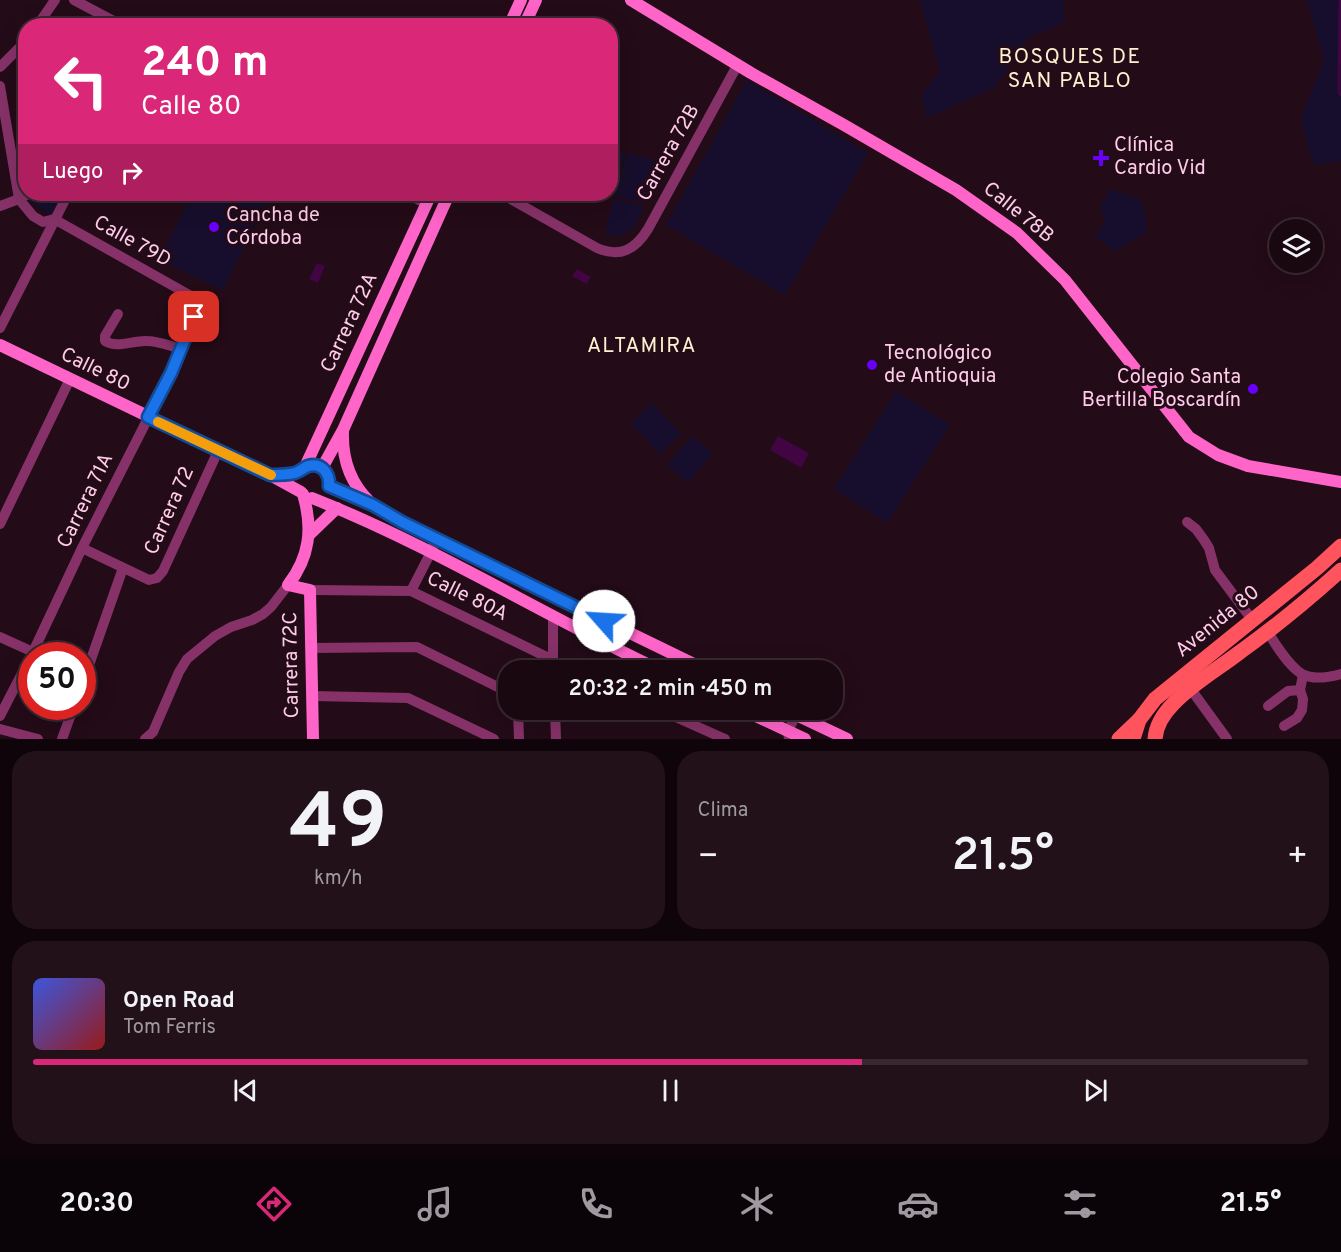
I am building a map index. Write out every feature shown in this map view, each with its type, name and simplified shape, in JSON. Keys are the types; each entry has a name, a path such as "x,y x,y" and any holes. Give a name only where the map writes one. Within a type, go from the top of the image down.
{"main road":[{"path":"512,18 520,0"},
{"path":"528,18 536,0"},
{"name":"Calle 78B","path":"631,0 751,73 956,190 1017,233 1065,280 1189,437 1218,455 1248,466 1341,482"},
{"name":"Carrera 72A","path":"302,470 428,201"},
{"name":"Carrera 72A","path":"322,468 343,430 446,201"},
{"path":"398,266 415,272"},
{"name":"Calle 80","path":"0,345 270,475 307,496 431,552 637,660"},
{"path":"343,430 344,451 349,471 355,484 373,505"},
{"path":"270,475 288,474 313,466 322,468 328,476 329,486 322,495 307,496"},
{"path":"288,585 302,562 309,535 307,496 297,484 298,475 302,470"},
{"path":"329,486 373,505 686,660"},
{"path":"309,535 337,508"},
{"name":"Avenida 80","path":"1133,739 1138,720 1160,695 1253,621 1341,546"},
{"name":"Avenida 80","path":"1155,739 1161,718 1190,688 1268,632 1341,570"},
{"name":"Calle 80A","path":"288,585 310,590"},
{"name":"Carrera 72C","path":"310,590 312,739"},
{"path":"761,720 788,735 806,739"},
{"path":"808,720 847,739"},
{"path":"1119,739 1138,720"}],"street":[{"path":"43,18 55,0"},
{"path":"74,0 108,18"},
{"path":"0,67 18,50"},
{"name":"Carrera 72B","path":"514,201 597,248 614,253 635,246 643,238 738,64"},
{"path":"0,87 18,172"},
{"path":"0,206 18,198"},
{"name":"Calle 79D","path":"26,201 33,216 43,222 54,219 200,301"},
{"path":"0,328 64,201"},
{"name":"Carrera 71A","path":"38,642 82,548 171,373 200,301"},
{"path":"118,314 105,336 105,341 108,343 121,344 149,340 181,349"},
{"path":"0,524 70,379"},
{"name":"Carrera 72","path":"123,568 149,580 157,578 163,571 218,451"},
{"path":"1187,522 1204,540 1209,548 1215,570 1253,621"},
{"path":"411,591 436,538"},
{"path":"82,548 123,568 96,645"},
{"path":"145,739 153,732 187,659 215,636 263,614 288,585"},
{"name":"Calle 80A","path":"310,590 411,591 543,660"},
{"path":"553,617 553,660"},
{"path":"1268,632 1285,657 1303,675 1314,677 1339,674"},
{"path":"0,638 18,646"},
{"path":"311,648 417,647 498,687"},
{"path":"1284,726 1297,718 1302,710 1303,699 1300,690 1303,675"},
{"name":"Carrera 71A","path":"0,716 18,681"},
{"path":"1190,688 1227,739"},
{"path":"1268,706 1288,691 1300,690"},
{"path":"312,696 408,698 494,739"},
{"path":"62,739 69,720"},
{"path":"518,720 519,739"},
{"path":"555,720 556,739"},
{"path":"682,720 725,739"},
{"path":"788,735 790,720"},
{"path":"0,729 38,739"}],"shaded area":[{"path":"920,0 1066,0 1064,23 1029,37 995,87 927,118 921,96 940,72"},
{"path":"1307,0 1341,0 1341,161 1315,165 1308,149 1301,117 1324,60"},
{"path":"747,80 868,153 785,295 666,225"},
{"path":"618,151 625,153 618,178"},
{"path":"627,153 654,160 643,203 618,197"},
{"path":"1112,189 1141,200 1146,234 1127,243 1123,248 1111,251 1105,243 1097,239 1095,234 1105,223 1100,204 1107,198 1107,192"},
{"path":"618,199 644,207 639,219 627,232 615,237 605,233 613,201"},
{"path":"28,201 60,201 53,216"},
{"name":"Cancha de Córdoba","path":"188,201 267,201 223,290 159,260"},
{"path":"317,263 325,266 318,283 309,279"},
{"path":"577,269 591,277 586,284 572,276"},
{"path":"896,391 950,425 887,523 834,489"},
{"path":"652,403 681,434 660,454 631,423"},
{"path":"692,436 713,453 688,483 667,465"},
{"path":"778,436 809,453 801,468 770,450"}],"waterway":[{"path":"1340,0 1339,92 1341,95"}],"slow traffic":[{"path":"158,422 271,475"}],"place":[{"name":"Clínica Cardio Vid","path":"1101,158"},
{"name":"Cancha de Córdoba","path":"214,227"},
{"name":"Tecnológico de Antioquia","path":"872,365"},
{"name":"Colegio Santa Bertilla Boscardín","path":"1253,389"}],"district":[{"name":"BOSQUES DE SAN PABLO","path":"1070,69"},
{"name":"ALTAMIRA","path":"642,346"}],"route":[{"path":"194,317 171,373 148,417 270,475 288,474 301,471 308,466 318,466 326,472 329,486 373,505 402,522 604,621"}]}
